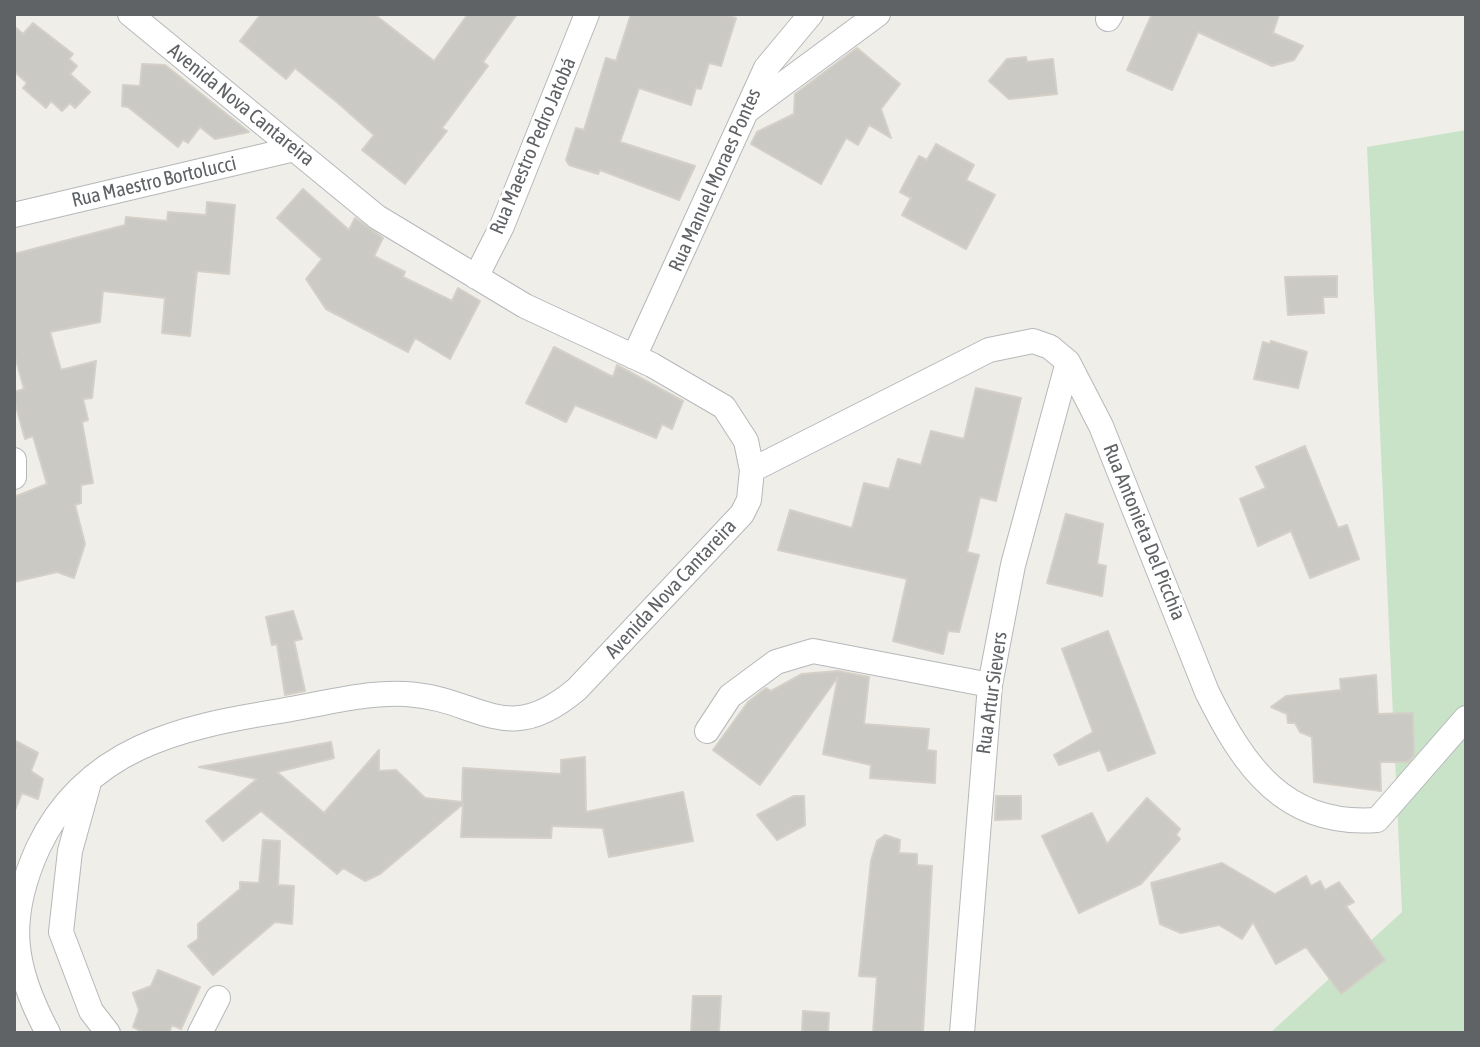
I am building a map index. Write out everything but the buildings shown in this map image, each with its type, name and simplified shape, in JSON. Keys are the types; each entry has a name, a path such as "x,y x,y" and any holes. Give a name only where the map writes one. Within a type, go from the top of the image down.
{"street":[{"name":"Avenida Nova Cantareira","path":"48,1033 26,992 18,965 19,900 48,828 90,776 138,747 177,734 234,717 336,699 409,694 499,719 521,719 548,711 577,689 742,514 749,500 752,470 746,441 724,407 634,357 525,306 377,217 130,14"},
{"name":"Rua Maestro Pedro Jatobá","path":"476,277 502,226 587,14"},
{"name":"Rua Manuel Moraes Pontes","path":"634,357 766,68 811,14"},
{"path":"743,114 878,14"},
{"name":"Rua Maestro Bortolucci","path":"14,215 294,149"},
{"path":"752,470 989,350 1033,341 1050,347 1068,362"},
{"name":"Rua Artur Sievers","path":"962,1033 990,685 1013,565 1068,362"},
{"name":"Rua Antonieta Del Picchia","path":"1068,362 1101,426 1207,692 1225,728 1256,775 1282,797 1310,812 1343,822 1377,820 1466,718"},
{"path":"14,460 14,477"},
{"path":"707,731 730,696 776,662 813,651 990,685"},
{"path":"90,776 70,851 61,932 91,1011 108,1033"},
{"path":"200,1033 218,998"}],"green space":[{"path":"1466,130 1466,1033 1270,1033 1402,912 1367,147"}]}
